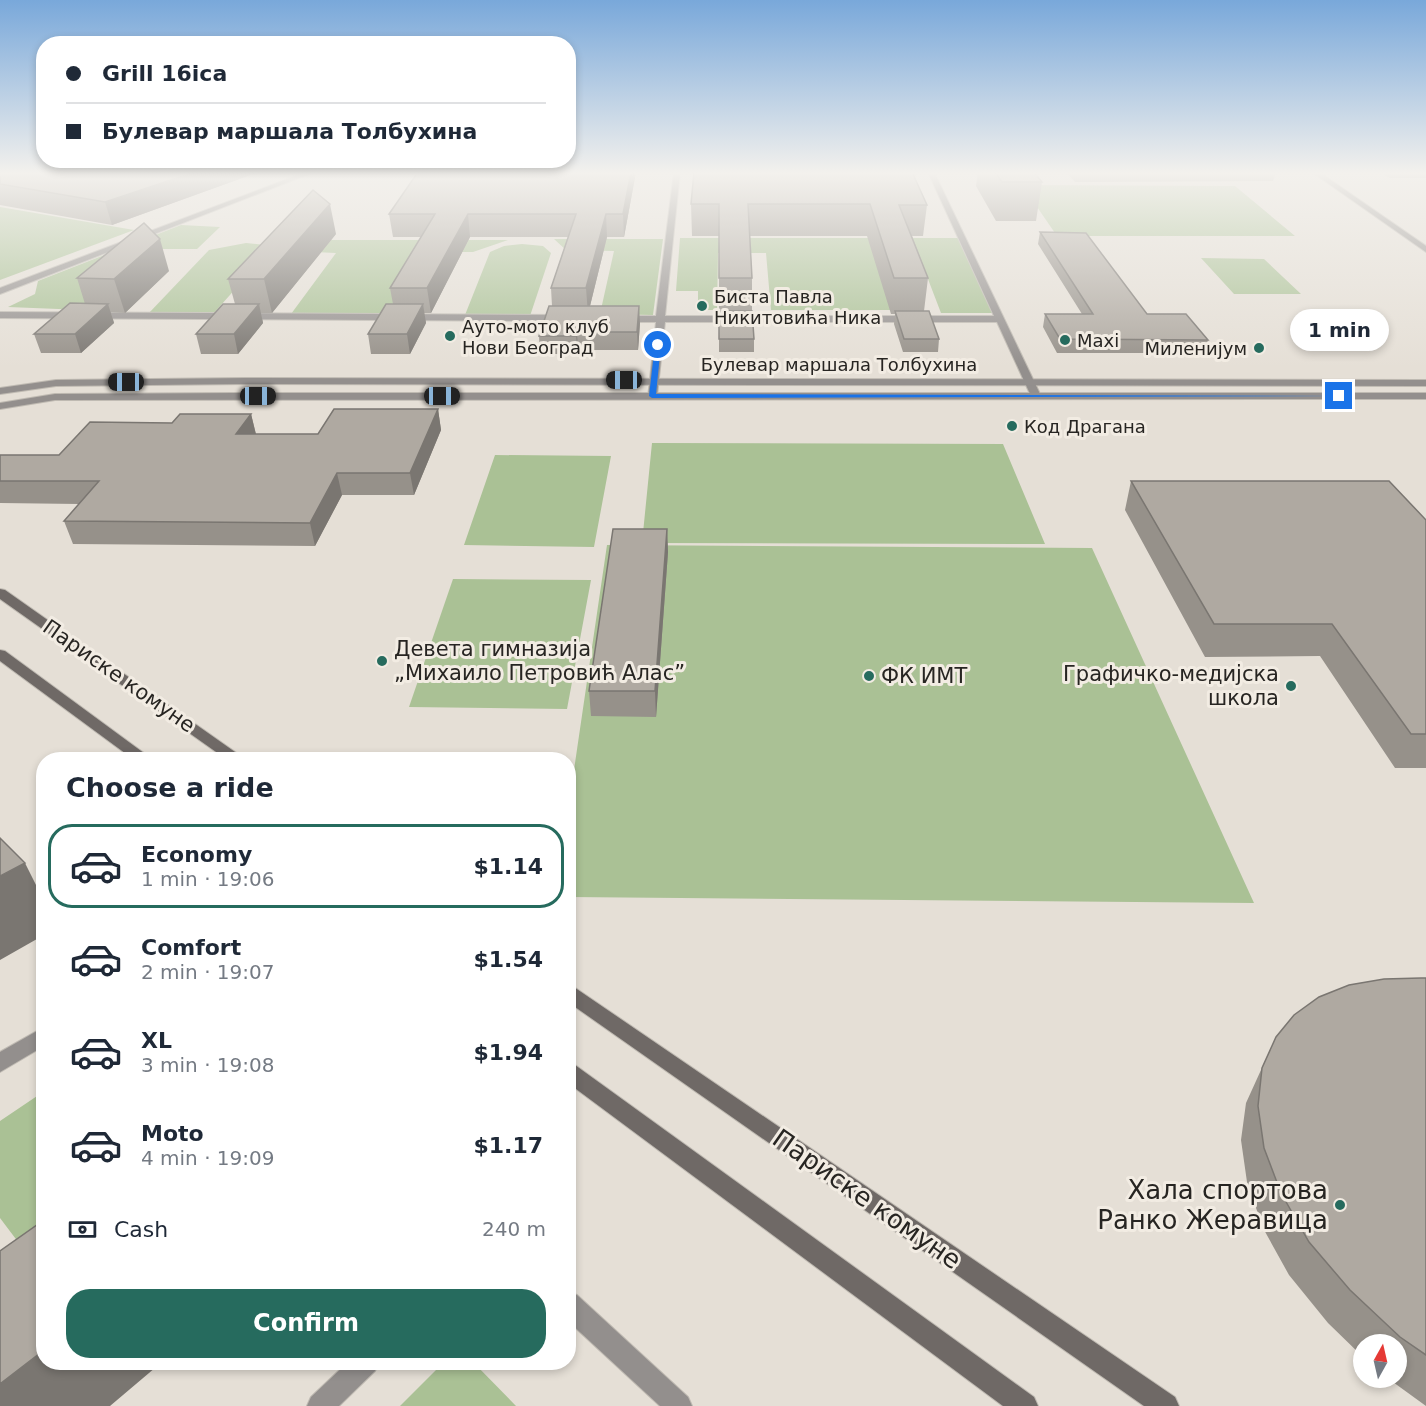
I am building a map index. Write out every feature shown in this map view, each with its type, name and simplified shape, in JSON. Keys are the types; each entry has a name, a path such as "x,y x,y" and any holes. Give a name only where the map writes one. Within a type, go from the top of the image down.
{"main road":[{"name":"Париске комуне","path":"0,593 227,752"},
{"path":"0,654 134,752"},
{"name":"Париске комуне","path":"576,998 1166,1406"},
{"path":"576,1077 1025,1406"}],"street":[{"path":"0,291 140,238"},
{"path":"652,396 670,238"},
{"path":"961,238 1036,396"},
{"path":"1409,238 1426,250"},
{"path":"0,315 576,318"},
{"path":"612,319 999,319"},
{"name":"Булевар маршала Толбухина","path":"0,391 56,383 654,380 1426,383"},
{"name":"Булевар маршала Толбухина","path":"0,406 55,397 1426,396"},
{"path":"0,1063 36,1040"},
{"path":"576,1311 679,1406"},
{"path":"320,1406 358,1370"}],"green space":[{"path":"0,238 114,238 0,280"},
{"path":"149,238 209,238 197,249 154,249 84,310 8,307 35,294 38,281"},
{"path":"680,238 959,238 996,313 941,313 918,253 891,310 771,310 766,253 718,253 717,310 698,310 698,291 676,291"},
{"path":"554,239 663,239 653,315 600,314 614,251 566,250"},
{"path":"287,240 508,240 473,252 426,252 389,314 291,314 336,253 293,251"},
{"path":"246,243 265,245 269,251 213,314 148,314 209,250"},
{"path":"522,244 543,246 551,253 530,316 465,315 490,252 504,246"},
{"path":"1201,258 1264,259 1301,294 1234,294"},
{"path":"652,443 1003,444 1045,544 642,543"},
{"path":"495,455 611,456 594,547 464,545"},
{"name":"ФК ИМТ","path":"607,545 1092,548 1254,903 576,897 576,756"},
{"path":"453,579 591,580 567,709 409,707"},
{"path":"36,1097 36,1266 0,1218 0,1121"},
{"path":"436,1370 481,1370 516,1406 400,1406"}],"building":[{"path":"126,238 160,239 114,279 77,278"},
{"path":"268,238 300,238 264,279 228,279"},
{"path":"421,238 455,238 427,288 390,288"},
{"path":"568,238 600,238 586,288 551,288"},
{"path":"719,238 750,238 752,278 719,278"},
{"path":"881,238 912,238 928,278 894,278"},
{"path":"1044,238 1089,238 1147,314 1186,314 1208,340 1060,339 1045,314 1093,314"},
{"path":"70,303 108,304 75,334 34,334"},
{"path":"223,304 259,304 234,334 196,334"},
{"path":"386,304 423,304 407,334 368,334"},
{"path":"549,306 639,306 637,332 577,332 576,336 539,336"},
{"path":"719,311 752,311 754,339 719,339"},
{"path":"895,311 929,311 939,339 904,339"},
{"path":"334,409 438,409 410,473 337,473 310,523 64,521 99,481 0,481 0,455 59,455 90,422 172,423 180,414 251,414 236,434 318,434"},
{"path":"1131,481 1389,481 1426,520 1426,734 1411,734 1332,624 1214,624"},
{"path":"613,529 667,529 655,691 589,691"},
{"path":"0,838 25,863 0,876"},
{"name":"Хала спортова Ранко Жеравица","path":"1426,978 1426,1355 1407,1342 1407,1334 1397,1334 1350,1290 1309,1242 1281,1193 1264,1148 1258,1106 1262,1068 1276,1037 1294,1015 1319,997 1349,985 1384,979"},
{"path":"36,1226 36,1356 0,1384 0,1251"}],"place":[{"name":"Биста Павла Никитовића Ника","path":"702,306"},
{"name":"Ауто-мото клуб Нови Београд","path":"450,336"},
{"name":"Maxi","path":"1065,340"},
{"name":"Миленијум","path":"1259,348"},
{"name":"Код Драгана","path":"1012,426"},
{"name":"Девета гимназија „Михаило Петровић Алас”","path":"382,661"},
{"name":"ФК ИМТ","path":"869,676"},
{"name":"Графичко-медијска школа","path":"1291,686"},
{"name":"Хала спортова Ранко Жеравица","path":"1340,1205"}],"route":[{"path":"658,345 652,396 1339,396"}]}
